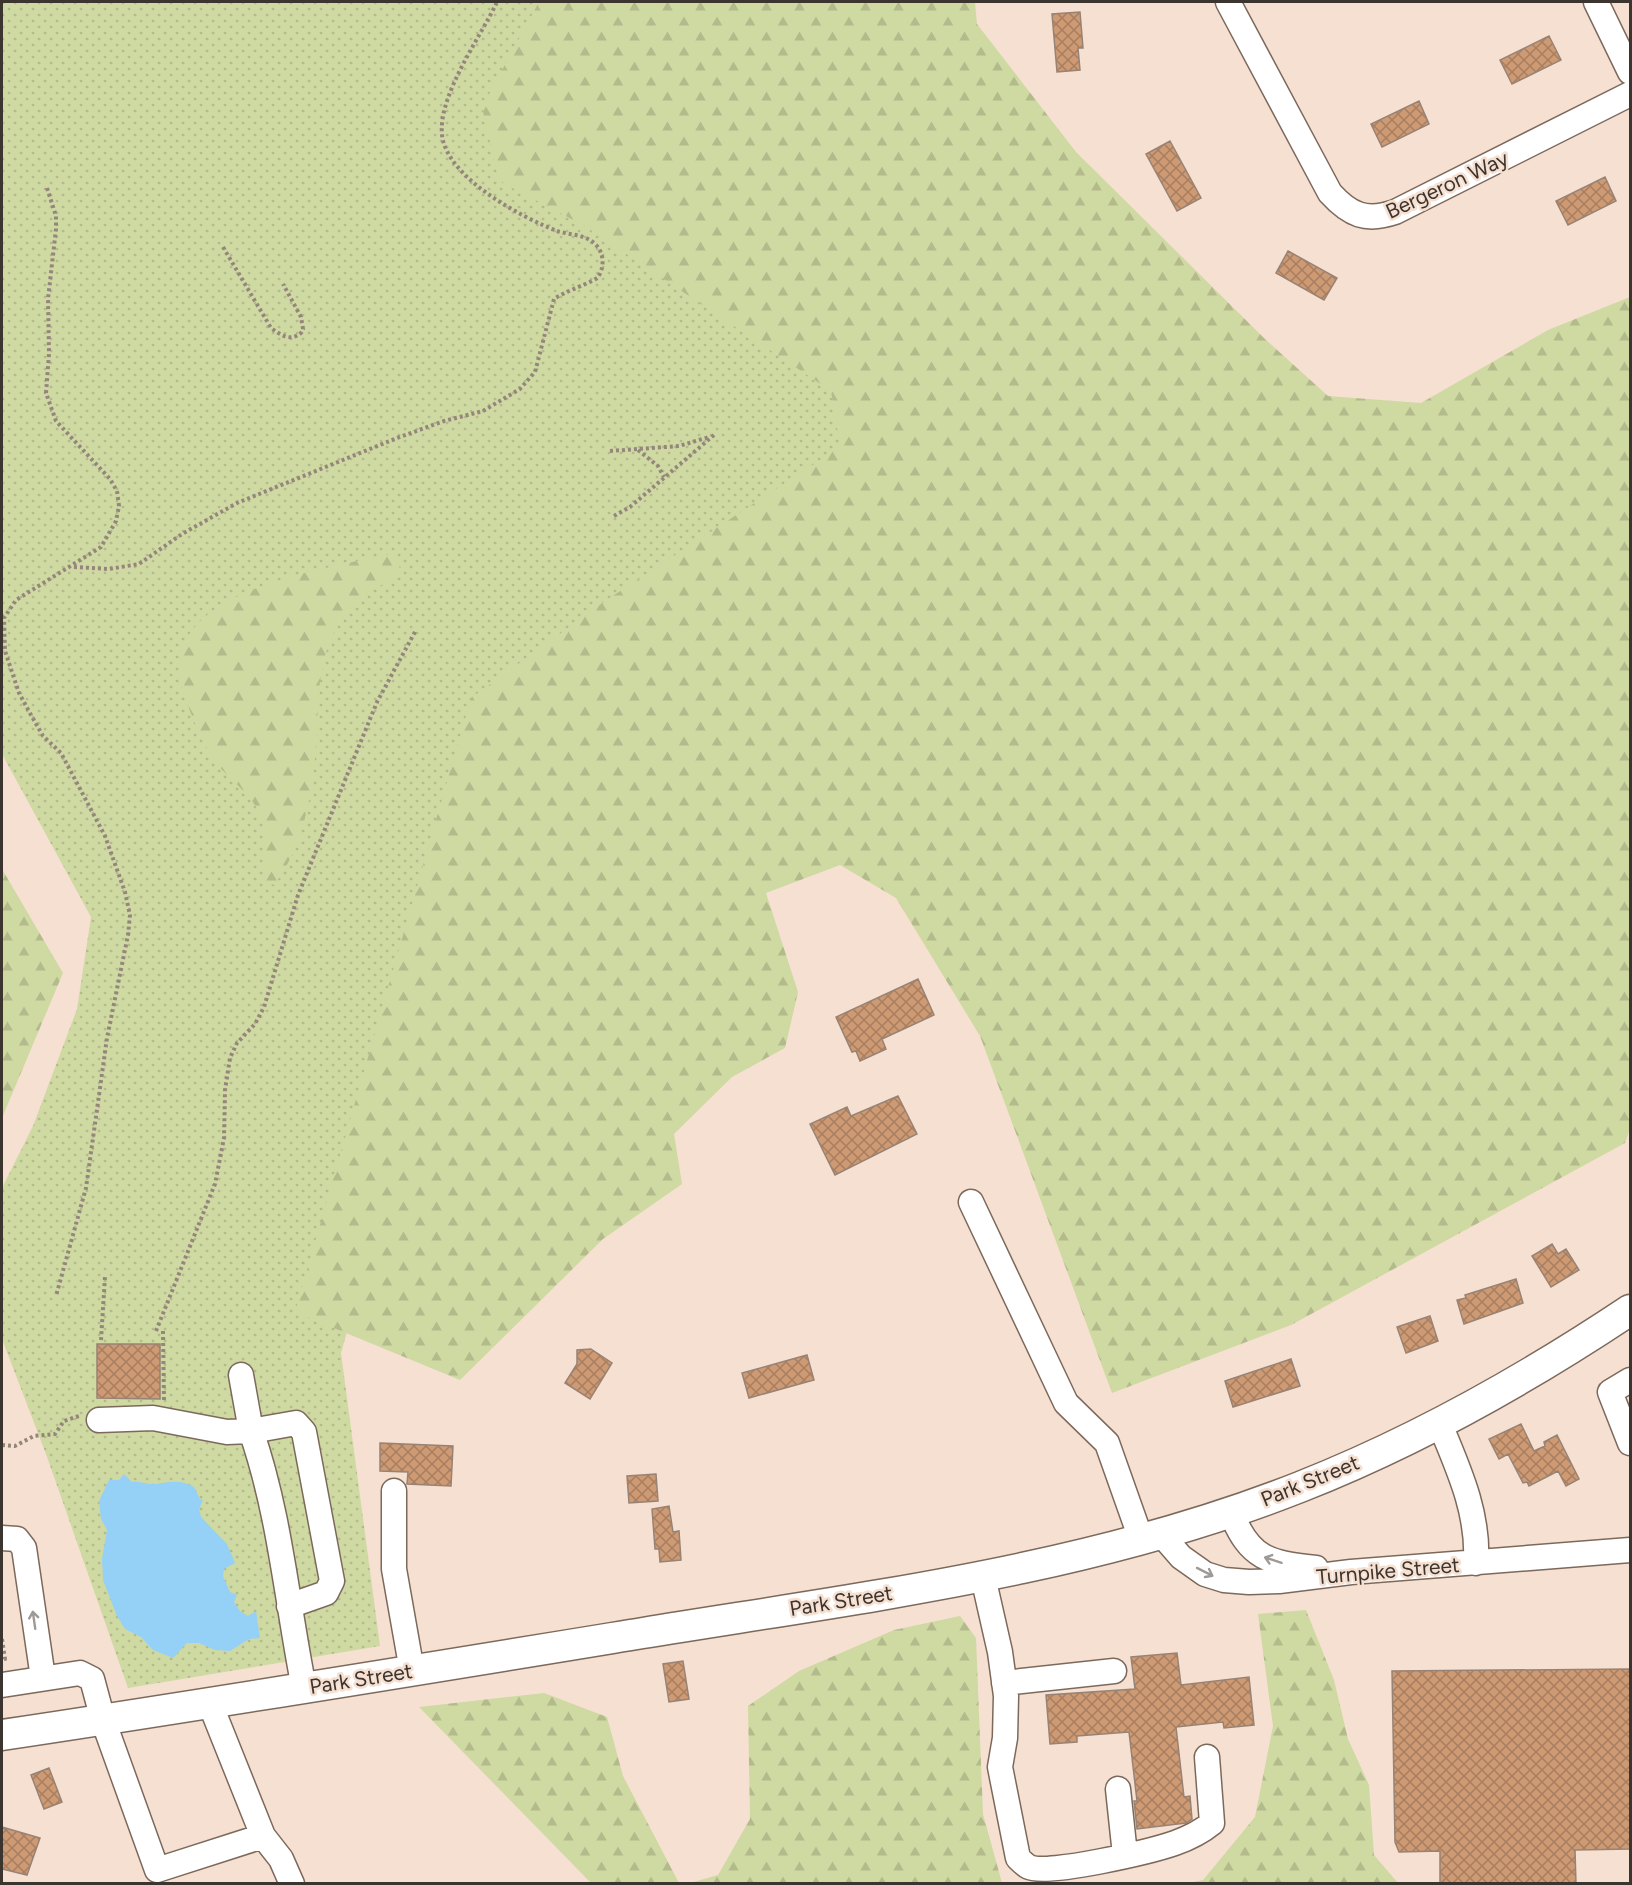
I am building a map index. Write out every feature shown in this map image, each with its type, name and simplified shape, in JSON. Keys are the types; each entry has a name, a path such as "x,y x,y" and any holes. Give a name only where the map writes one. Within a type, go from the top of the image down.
{"main road":[{"name":"Park Street","path":"2,1735 832,1604 983,1577 1151,1537 1231,1512 1350,1466 1439,1422 1570,1349 1630,1310"}],"street":[{"name":"Bergeron Way","path":"1228,2 1330,193 1343,207 1360,216 1377,218 1395,212 1630,94"},
{"path":"1596,2 1630,72"},
{"path":"971,1202 1066,1403 1107,1443 1151,1537"},
{"path":"241,1375 251,1431 268,1484 304,1688"},
{"path":"1630,1380 1610,1392 1630,1443"},
{"path":"99,1420 153,1418 227,1432 251,1431 296,1423 304,1432 332,1581 326,1593 289,1606"},
{"path":"1439,1422 1469,1493 1477,1547 1476,1563"},
{"path":"393,1491 394,1569 412,1671"},
{"path":"1231,1512 1240,1535 1251,1549 1265,1558 1282,1564 1352,1572"},
{"name":"Turnpike Street","path":"1151,1537 1204,1574 1224,1580 1280,1581 1352,1572 1630,1550"},
{"path":"2,1538 17,1539 24,1548 43,1678"},
{"path":"983,1577 1004,1683 1005,1738 1000,1767 1018,1858 1029,1868 1049,1869 1125,1855 1175,1843 1199,1833 1212,1823 1207,1757"},
{"path":"1004,1683 1114,1671"},
{"path":"2,1685 80,1673 92,1679 102,1720 156,1877 263,1836"},
{"path":"209,1701 263,1836 281,1859 292,1884"},
{"path":"1118,1790 1125,1855"}],"path":[{"path":"73,567 110,569 139,564 182,534 237,503 397,438 444,421 483,411 520,389 535,372 554,299 574,287 592,283 599,276 603,264 601,252 595,243 543,226 497,202 472,180 452,158 445,145 442,134 446,102 497,2"},
{"path":"47,188 56,216 56,229 48,308 49,354 46,393 56,421 117,491 118,506 116,521 101,547 73,567 16,600 4,618 5,651 20,693 44,736 64,759 105,836 125,892 129,915 128,935 106,1038 86,1188 56,1296"},
{"path":"223,247 271,328 281,336 293,338 303,329 303,322 283,284"},
{"path":"609,451 679,446 714,435 630,507 614,516"},
{"path":"636,449 658,466 664,477"},
{"path":"156,1331 215,1184 224,1138 225,1090 230,1058 237,1043 255,1024 264,1007 287,930 311,864 377,702 416,630"},
{"path":"101,1340 105,1277"},
{"path":"2,1639 5,1659 2,1659"}],"green space":[{"path":"2,2 577,2 857,392 888,462 455,943 341,1353 380,1646 128,1688 46,1454 2,1339 2,1188 33,1126 77,1009 91,917 2,754"},
{"path":"539,2 975,2 977,24 1076,152 1265,339 1328,396 1421,403 1548,330 1630,297 1630,1129 1625,1143 1291,1325 1112,1393 980,1036 896,898 840,865 766,893 798,992 785,1048 732,1077 674,1134 682,1184 603,1239 460,1380 295,1312 471,698 605,601 840,447 831,391 583,225 499,181 482,107"},
{"path":"388,554 397,555 401,560 398,574 350,609 326,651 320,681 314,769 307,811 294,850 274,885 264,881 264,832 257,808 212,757 185,698 179,664 187,637 206,616 232,599 264,585"},
{"path":"2,869 63,973 2,1118"},
{"path":"1306,1610 1334,1680 1348,1739 1369,1785 1374,1855 1398,1883 1188,1883 1203,1880 1255,1817 1273,1726 1258,1614"},
{"path":"960,1616 976,1638 983,1814 1002,1883 690,1883 718,1875 750,1819 748,1706 799,1671 894,1630"},
{"path":"544,1693 607,1717 623,1776 679,1883 591,1883 419,1707"}],"water":[{"path":"124,1474 132,1482 153,1484 180,1482 194,1487 200,1499 203,1500 199,1509 201,1517 227,1544 235,1563 224,1569 223,1576 230,1592 237,1595 234,1602 240,1611 248,1616 256,1611 260,1638 249,1639 230,1651 215,1650 199,1643 187,1643 173,1658 153,1650 141,1637 125,1629 117,1616 103,1580 102,1559 107,1530 101,1519 99,1501 109,1480 119,1480"}],"building":[{"path":"1080,12 1083,48 1078,48 1080,70 1057,72 1052,14"},
{"path":"1549,36 1561,60 1512,84 1500,60"},
{"path":"1419,101 1429,124 1382,147 1371,124"},
{"path":"1170,141 1201,198 1177,211 1146,154"},
{"path":"1605,177 1616,201 1568,225 1556,201"},
{"path":"1288,251 1337,278 1324,300 1276,273"},
{"path":"918,979 934,1015 882,1039 886,1049 860,1061 856,1051 852,1052 836,1017"},
{"path":"898,1096 917,1134 835,1175 810,1124 847,1107 851,1116"},
{"path":"1552,1244 1558,1254 1566,1249 1579,1270 1551,1287 1532,1256"},
{"path":"1516,1279 1523,1303 1464,1324 1457,1300 1466,1298 1465,1295"},
{"path":"1430,1316 1438,1341 1406,1353 1397,1327"},
{"path":"97,1344 160,1344 160,1399 97,1398"},
{"path":"591,1349 612,1363 590,1399 565,1383 577,1364 577,1350"},
{"path":"807,1355 814,1380 749,1398 742,1373"},
{"path":"1291,1359 1300,1386 1233,1407 1225,1381"},
{"path":"1521,1424 1534,1451 1545,1446 1544,1442 1557,1435 1579,1479 1566,1486 1558,1471 1529,1486 1527,1482 1523,1483 1508,1454 1499,1459 1489,1439"},
{"path":"380,1443 453,1446 451,1486 407,1484 408,1472 380,1471"},
{"path":"656,1474 658,1501 629,1503 627,1476"},
{"path":"669,1506 673,1532 679,1531 681,1560 660,1562 659,1549 655,1549 652,1509"},
{"path":"1177,1653 1181,1685 1249,1677 1254,1725 1224,1728 1223,1722 1176,1727 1184,1797 1190,1796 1192,1819 1186,1823 1137,1829 1134,1801 1137,1801 1129,1732 1077,1736 1077,1742 1050,1744 1046,1695 1135,1689 1131,1657"},
{"path":"683,1661 689,1699 669,1702 663,1664"},
{"path":"1630,1669 1630,1849 1575,1850 1576,1884 1440,1884 1440,1851 1399,1852 1395,1842 1392,1671"},
{"path":"49,1768 62,1802 44,1809 31,1775"},
{"path":"2,1827 40,1838 27,1875 2,1869"}]}
